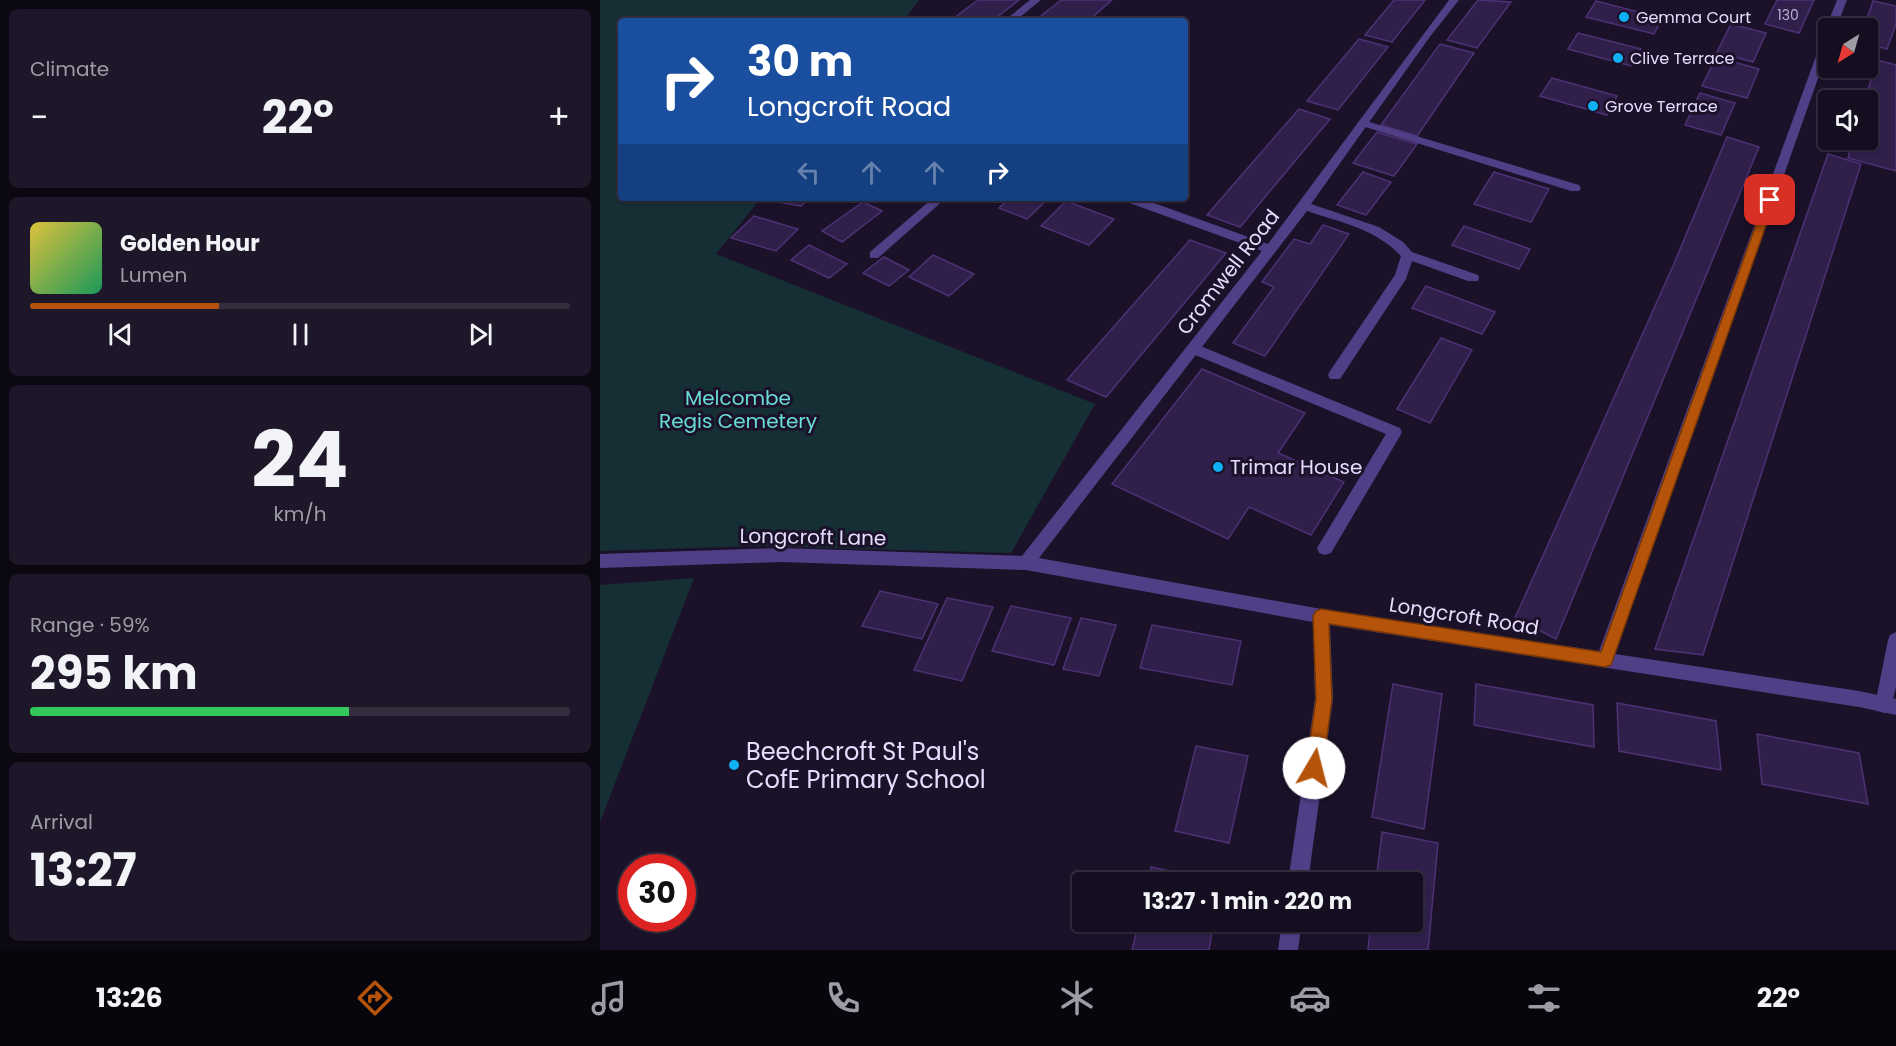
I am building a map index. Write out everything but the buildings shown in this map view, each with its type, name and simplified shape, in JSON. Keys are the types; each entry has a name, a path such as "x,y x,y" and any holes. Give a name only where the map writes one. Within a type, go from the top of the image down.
{"street":[{"path":"1013,18 1036,0"},
{"name":"Cromwell Road","path":"1026,563 1304,206 1454,0"},
{"path":"1836,18 1842,0"},
{"path":"1605,660 1818,65"},
{"path":"1363,123 1575,188"},
{"path":"874,255 937,201"},
{"path":"1136,201 1270,249"},
{"path":"1304,206 1382,234 1399,243 1408,255 1473,278"},
{"path":"1335,375 1401,276 1408,255"},
{"path":"1193,348 1395,432 1325,548"},
{"name":"Longcroft Lane","path":"600,561 781,555 1026,563"},
{"name":"Longcroft Road","path":"1026,563 1321,616 1890,706"},
{"path":"1299,872 1324,699 1321,616"},
{"path":"1890,706 1896,640"},
{"path":"1288,950 1290,932"}],"green space":[{"name":"Melcombe Regis Cemetery","path":"600,0 919,0 905,18 618,18 618,201 759,201 716,254 1095,404 1011,553 752,546 600,551"},
{"path":"694,578 600,822 600,585"}],"place":[{"name":"Gemma Court","path":"1624,17"},
{"name":"Clive Terrace","path":"1618,58"},
{"name":"Grove Terrace","path":"1593,106"},
{"name":"Trimar House","path":"1218,467"},
{"name":"Beechcroft St Paul's CofE Primary School","path":"734,765"}],"route":[{"path":"1314,768 1324,699 1321,616 1605,660 1770,200"}]}
